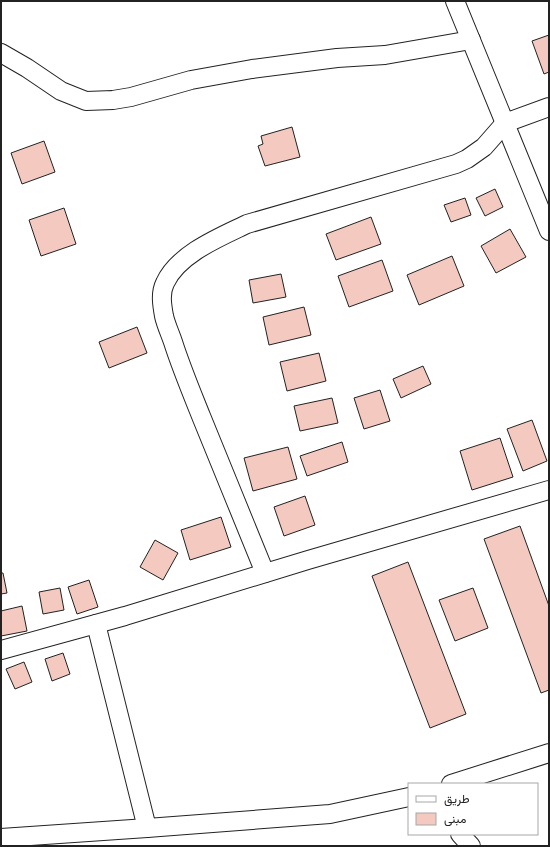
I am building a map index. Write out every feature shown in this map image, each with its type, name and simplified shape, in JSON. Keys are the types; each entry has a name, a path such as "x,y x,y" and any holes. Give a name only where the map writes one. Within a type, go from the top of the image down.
{"street":[{"path":"455,1 549,231"},
{"path":"1,53 27,68 61,92 86,101 131,97 191,80 252,69 337,58 385,55 471,40"},
{"path":"265,573 182,371 164,317 162,291 164,284 174,269 190,254 218,237 247,224 456,164 467,159 484,147 505,123 549,108"},
{"path":"1,650 125,616 308,560 549,490"},
{"path":"96,624 147,828"},
{"path":"455,783 549,753"},
{"path":"1,838 330,814 408,797"},
{"path":"461,835 471,846"}],"building":[{"path":"549,35 549,72 544,74 532,41"},
{"path":"292,127 300,157 265,166 258,146 263,144 261,136"},
{"path":"44,141 55,172 22,184 11,153"},
{"path":"495,189 503,207 485,216 476,198"},
{"path":"465,198 471,215 451,222 444,205"},
{"path":"64,208 76,244 41,256 29,220"},
{"path":"371,217 381,244 336,260 326,234"},
{"path":"510,229 526,257 496,273 481,246"},
{"path":"452,256 464,286 419,305 407,275"},
{"path":"382,260 393,291 349,307 338,276"},
{"path":"281,274 286,297 253,303 249,280"},
{"path":"304,307 311,335 269,345 263,317"},
{"path":"137,327 147,353 109,368 99,342"},
{"path":"319,353 326,381 287,391 280,362"},
{"path":"423,366 431,384 401,398 393,379"},
{"path":"380,390 390,421 364,429 354,398"},
{"path":"332,398 338,423 300,431 294,406"},
{"path":"532,420 547,461 523,471 507,429"},
{"path":"500,438 513,477 472,490 460,451"},
{"path":"342,442 348,462 307,476 300,456"},
{"path":"288,447 297,479 253,491 244,458"},
{"path":"305,496 315,525 284,536 274,507"},
{"path":"221,517 231,547 190,560 181,530"},
{"path":"520,526 549,606 549,690 541,693 484,539"},
{"path":"155,540 178,553 163,580 140,567"},
{"path":"408,562 466,714 430,728 372,576"},
{"path":"1,573 3,573 7,593 1,594"},
{"path":"89,580 98,607 77,614 68,587"},
{"path":"60,588 64,610 43,614 39,592"},
{"path":"473,588 488,628 455,641 439,600"},
{"path":"22,606 27,631 1,636 1,611"},
{"path":"63,653 70,674 52,681 45,659"},
{"path":"24,662 32,682 15,689 6,669"}]}
